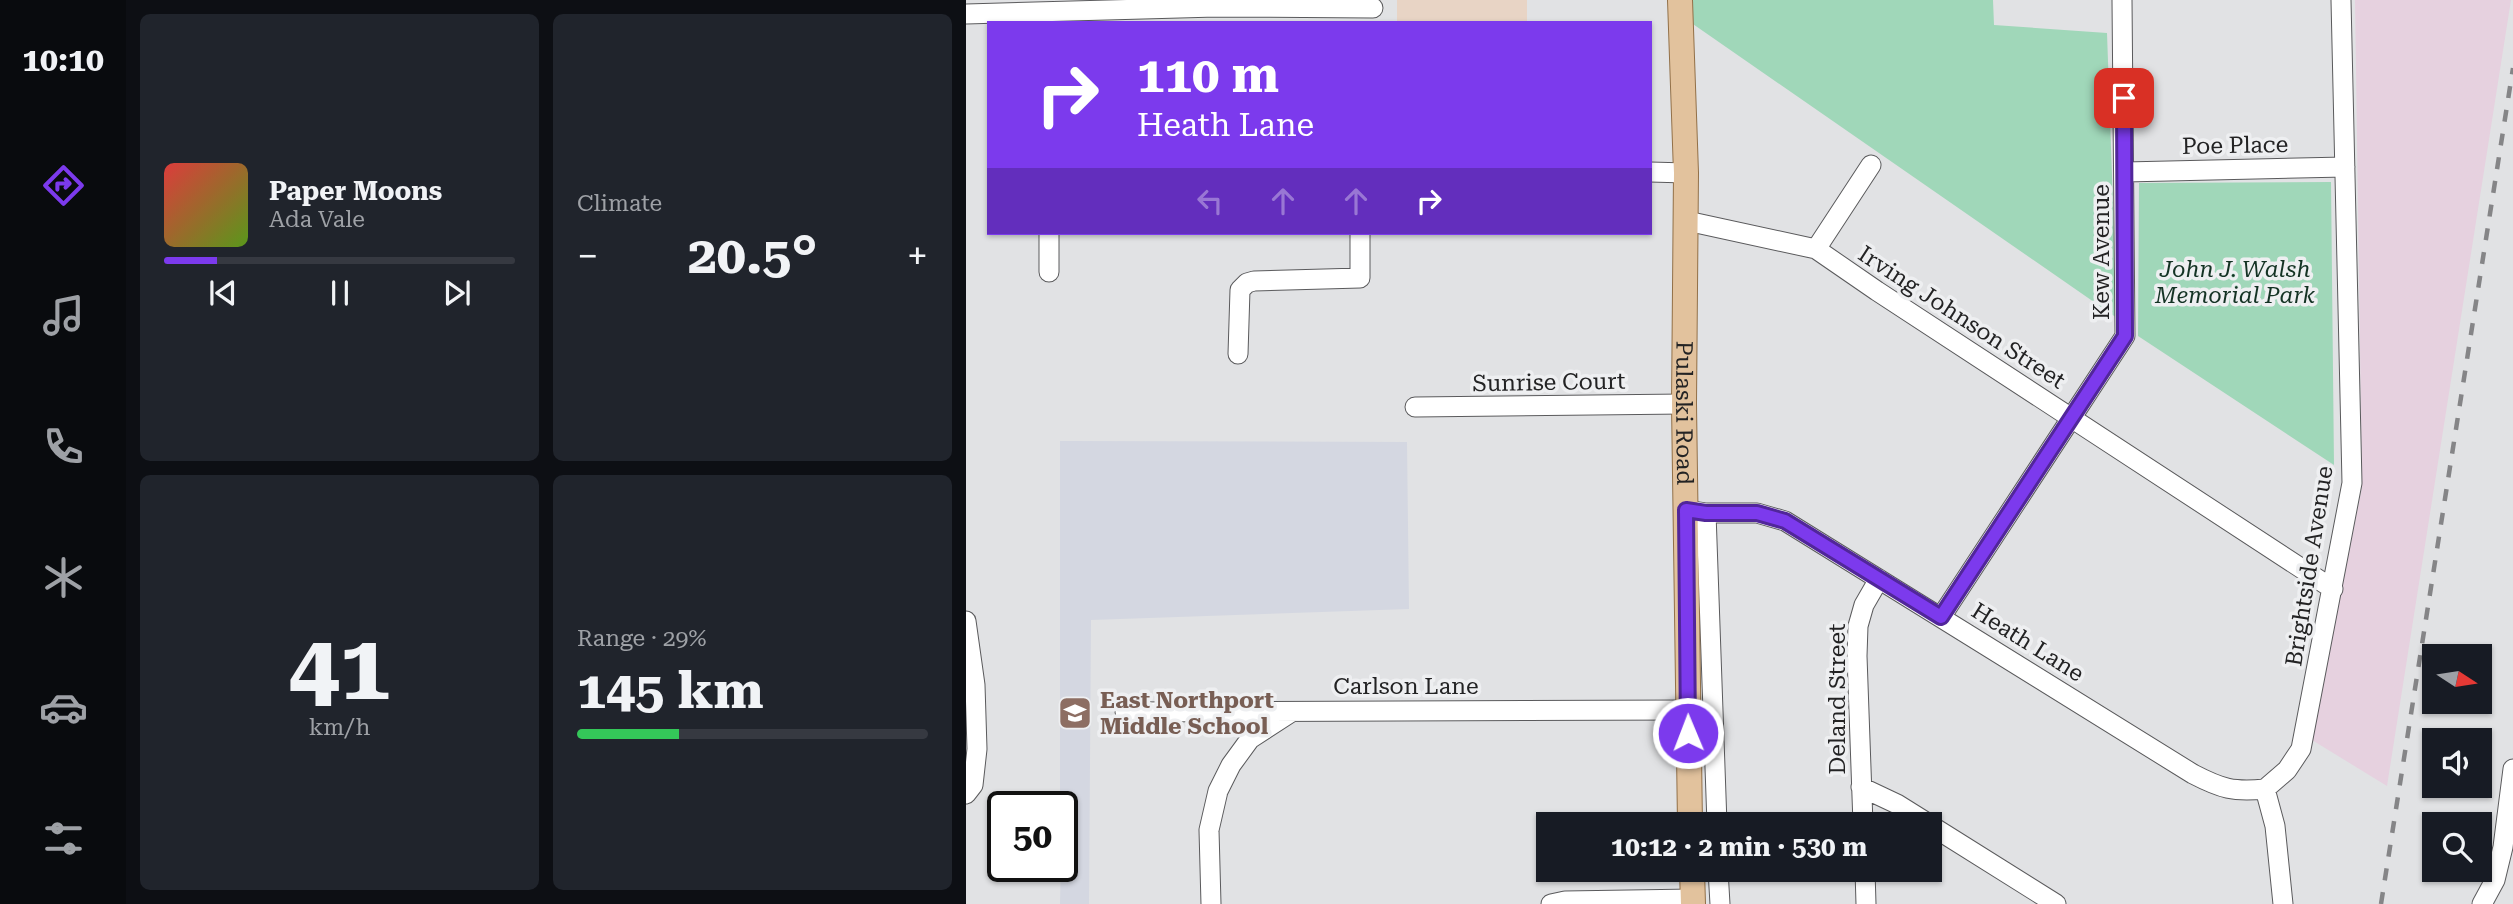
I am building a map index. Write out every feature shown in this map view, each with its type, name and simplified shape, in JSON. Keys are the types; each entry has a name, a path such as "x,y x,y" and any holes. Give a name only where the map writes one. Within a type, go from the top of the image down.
{"main road":[{"name":"Pulaski Road","path":"1680,0 1687,221 1684,404 1696,512 1687,710 1690,812"},
{"path":"1692,882 1693,901"}],"street":[{"name":"Kew Avenue","path":"1941,617 2125,336 2122,0"},
{"name":"Brightside Avenue","path":"2265,789 2287,770 2301,749 2352,483 2341,0"},
{"path":"966,14 1048,17 1216,4 1271,16 1373,10"},
{"path":"1816,249 1871,165"},
{"name":"Poe Place","path":"2125,172 2346,167"},
{"path":"1652,172 1686,173"},
{"name":"Irving Johnson Street","path":"1687,221 1816,249 2333,589"},
{"path":"1049,235 1049,272"},
{"path":"1238,354 1240,290 1247,283 1360,278 1360,235"},
{"name":"Sunrise Court","path":"1415,407 1684,404"},
{"path":"1696,512 1716,812"},
{"name":"Heath Lane","path":"1696,512 1757,513 1785,521 2193,774 2221,788 2244,791 2265,789"},
{"name":"Deland Street","path":"1862,812 1858,625 1864,605 1880,579"},
{"path":"966,621 975,685 977,749 973,785 966,794"},
{"name":"Carlson Lane","path":"1125,712 1687,710"},
{"path":"1211,904 1209,830 1218,791 1231,765 1250,739 1290,712"},
{"path":"2482,904 2495,880 2503,847 2513,769"},
{"path":"1861,787 1910,812"},
{"path":"2265,789 2275,826 2283,904"},
{"path":"1942,833 2056,904"},
{"path":"1719,882 1720,904"},
{"path":"1865,882 1866,904"},
{"path":"1551,904 1565,901 1693,901"}],"shaded area":[{"path":"1397,0 1527,0 1527,21 1397,21"},
{"path":"2355,0 2511,0 2387,786 2312,740 2362,487"},
{"name":"East Northport Middle School","path":"1060,441 1407,442 1409,609 1091,620 1089,904 1060,904 1060,882 1078,882 1078,791 1060,791"}],"green space":[{"name":"John J. Walsh Memorial Park","path":"1691,0 1993,0 1994,25 2107,33 2117,318 1690,22"},
{"name":"John J. Walsh Memorial Park","path":"2331,182 2334,465 2138,336 2139,183"}],"railway":[{"path":"2381,904 2513,68"}],"place":[{"name":"East Northport Middle School","path":"1075,713"}],"route":[{"path":"1688,733 1686,510 1706,513 1757,513 1785,521 1941,617 2125,336 2124,98"}]}
